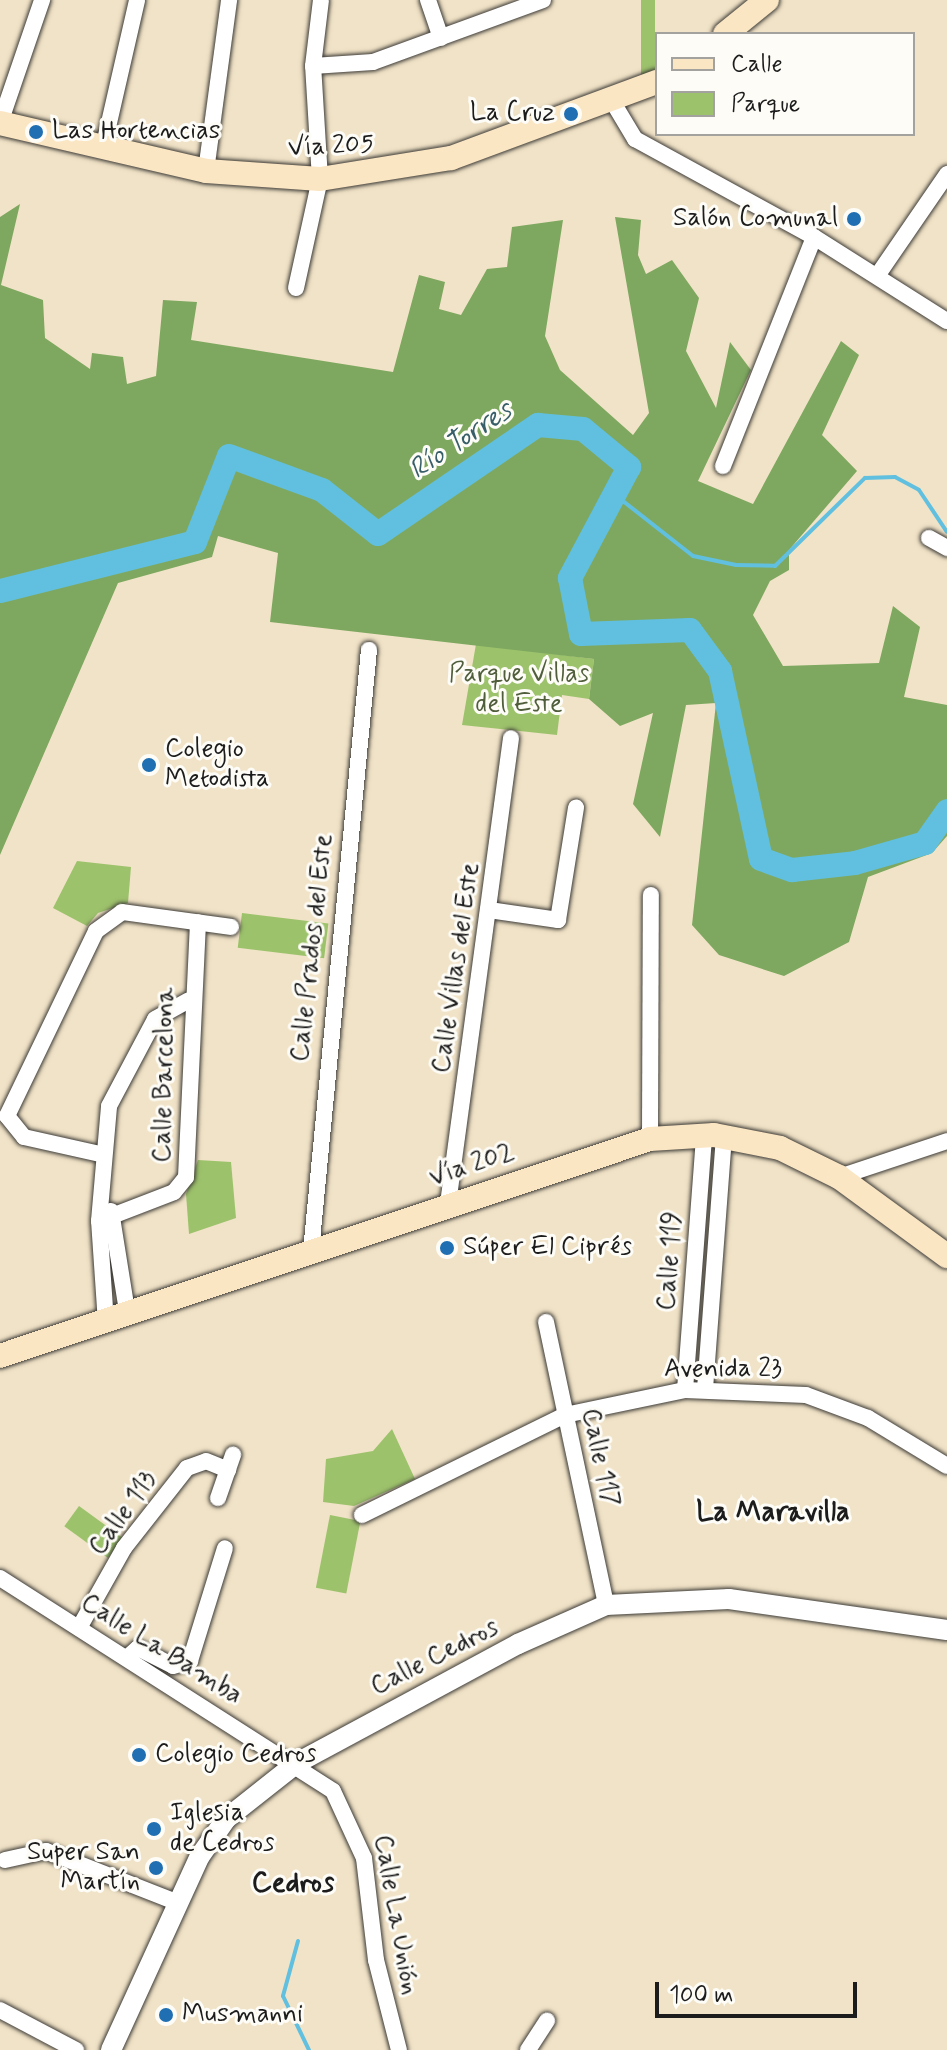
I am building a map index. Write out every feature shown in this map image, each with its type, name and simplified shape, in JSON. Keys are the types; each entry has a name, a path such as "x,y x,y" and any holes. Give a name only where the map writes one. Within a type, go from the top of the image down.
{"main road":[{"path":"727,32 759,3"},
{"name":"Vía 205","path":"0,123 206,171 320,179 451,158 655,83"},
{"name":"Vía 202","path":"0,1356 117,1320 448,1204 650,1139 714,1136 780,1148 839,1177 947,1256"}],"street":[{"path":"0,123 42,0"},
{"path":"103,149 137,0"},
{"path":"206,171 229,0"},
{"path":"296,288 320,179 313,66 321,0"},
{"path":"428,0 441,38"},
{"path":"313,66 373,62 534,2"},
{"path":"611,99 635,139 814,237 947,321"},
{"path":"877,276 947,174"},
{"path":"723,466 814,237"},
{"path":"929,538 947,548"},
{"name":"Calle Prados del Este","path":"311,1251 369,650"},
{"name":"Calle Villas del Este","path":"448,1204 511,738"},
{"path":"489,910 558,920 576,807"},
{"path":"650,1139 651,895"},
{"path":"100,1154 48,1147 16,1133 8,1124 9,1100 107,917 133,912 231,927"},
{"name":"Calle Barcelona","path":"107,1219 174,1192 186,1177 188,1001 198,922"},
{"path":"117,1320 100,1154 109,1106 150,1026 188,1001"},
{"name":"Calle 119","path":"705,1389 714,1136"},
{"name":"Calle 119","path":"685,1390 714,1136"},
{"path":"839,1177 947,1141"},
{"name":"Calle 117","path":"546,1322 606,1605"},
{"name":"Avenida 23","path":"362,1515 565,1415 685,1390 806,1395 868,1418 947,1466"},
{"name":"Calle 113","path":"79,1628 124,1548 187,1468 206,1461 231,1462 218,1498"},
{"path":"128,1657 138,1648 166,1665 190,1661 225,1548"},
{"name":"Calle La Bamba","path":"0,1578 297,1763"},
{"name":"Calle Cedros","path":"111,2050 179,1903 226,1819 297,1763 606,1605 764,1600 947,1630"},
{"name":"Calle La Unión","path":"297,1763 333,1791 355,1827 399,2050"},
{"path":"5,1860 46,1851 179,1903"},
{"path":"0,2010 76,2050"},
{"path":"528,2050 547,2021"}],"green space":[{"path":"641,0 655,0 655,77 641,77"},
{"path":"20,204 1,285 43,300 45,338 90,369 92,353 123,357 127,384 156,376 163,300 197,302 191,340 393,372 419,275 445,282 439,309 461,315 487,269 507,267 512,227 563,220 545,336 560,370 633,435 649,413 615,217 641,220 638,255 646,274 672,260 699,298 686,351 716,408 730,342 751,370 698,481 753,504 841,341 859,355 822,435 857,471 789,550 789,570 770,581 753,615 783,666 879,663 893,606 920,627 904,697 947,705 947,836 932,853 868,877 849,942 784,976 719,955 692,925 716,703 686,705 660,837 633,804 653,713 620,726 589,699 594,659 270,622 278,553 218,536 212,557 118,583 0,855 0,217"},
{"name":"Parque Villas del Este","path":"476,644 594,659 589,699 562,695 557,735 462,725"},
{"path":"77,861 131,867 128,903 98,913 87,926 53,908"},
{"path":"242,913 328,924 324,958 238,948"},
{"path":"198,1160 231,1162 236,1218 189,1234 186,1194"},
{"path":"392,1429 415,1479 354,1506 323,1502 326,1459 373,1451"},
{"path":"79,1506 123,1538 108,1558 64,1526"},
{"path":"330,1515 360,1521 346,1594 316,1588"}],"waterway":[{"name":"Río Torres","path":"0,591 195,542 229,456 322,490 378,534 538,425 583,429 629,467 570,578 581,634 690,630 720,671 761,859 792,870 855,863 925,843 947,811"},
{"path":"614,494 693,556 736,565 775,566 865,478 895,477 919,490 947,532"},
{"path":"298,1941 283,1996 309,2050"}],"place":[{"name":"La Cruz","path":"571,114"},
{"name":"Las Hortencias","path":"36,132"},
{"name":"Salón Comunal","path":"854,219"},
{"name":"Colegio Metodista","path":"149,765"},
{"name":"Súper El Ciprés","path":"447,1248"},
{"name":"Colegio Cedros","path":"139,1755"},
{"name":"Iglesia de Cedros","path":"154,1829"},
{"name":"Super San Martín","path":"156,1868"},
{"name":"Musmanni","path":"166,2015"}],"district":[{"name":"La Maravilla","path":"773,1513"},
{"name":"Cedros","path":"293,1884"}]}
